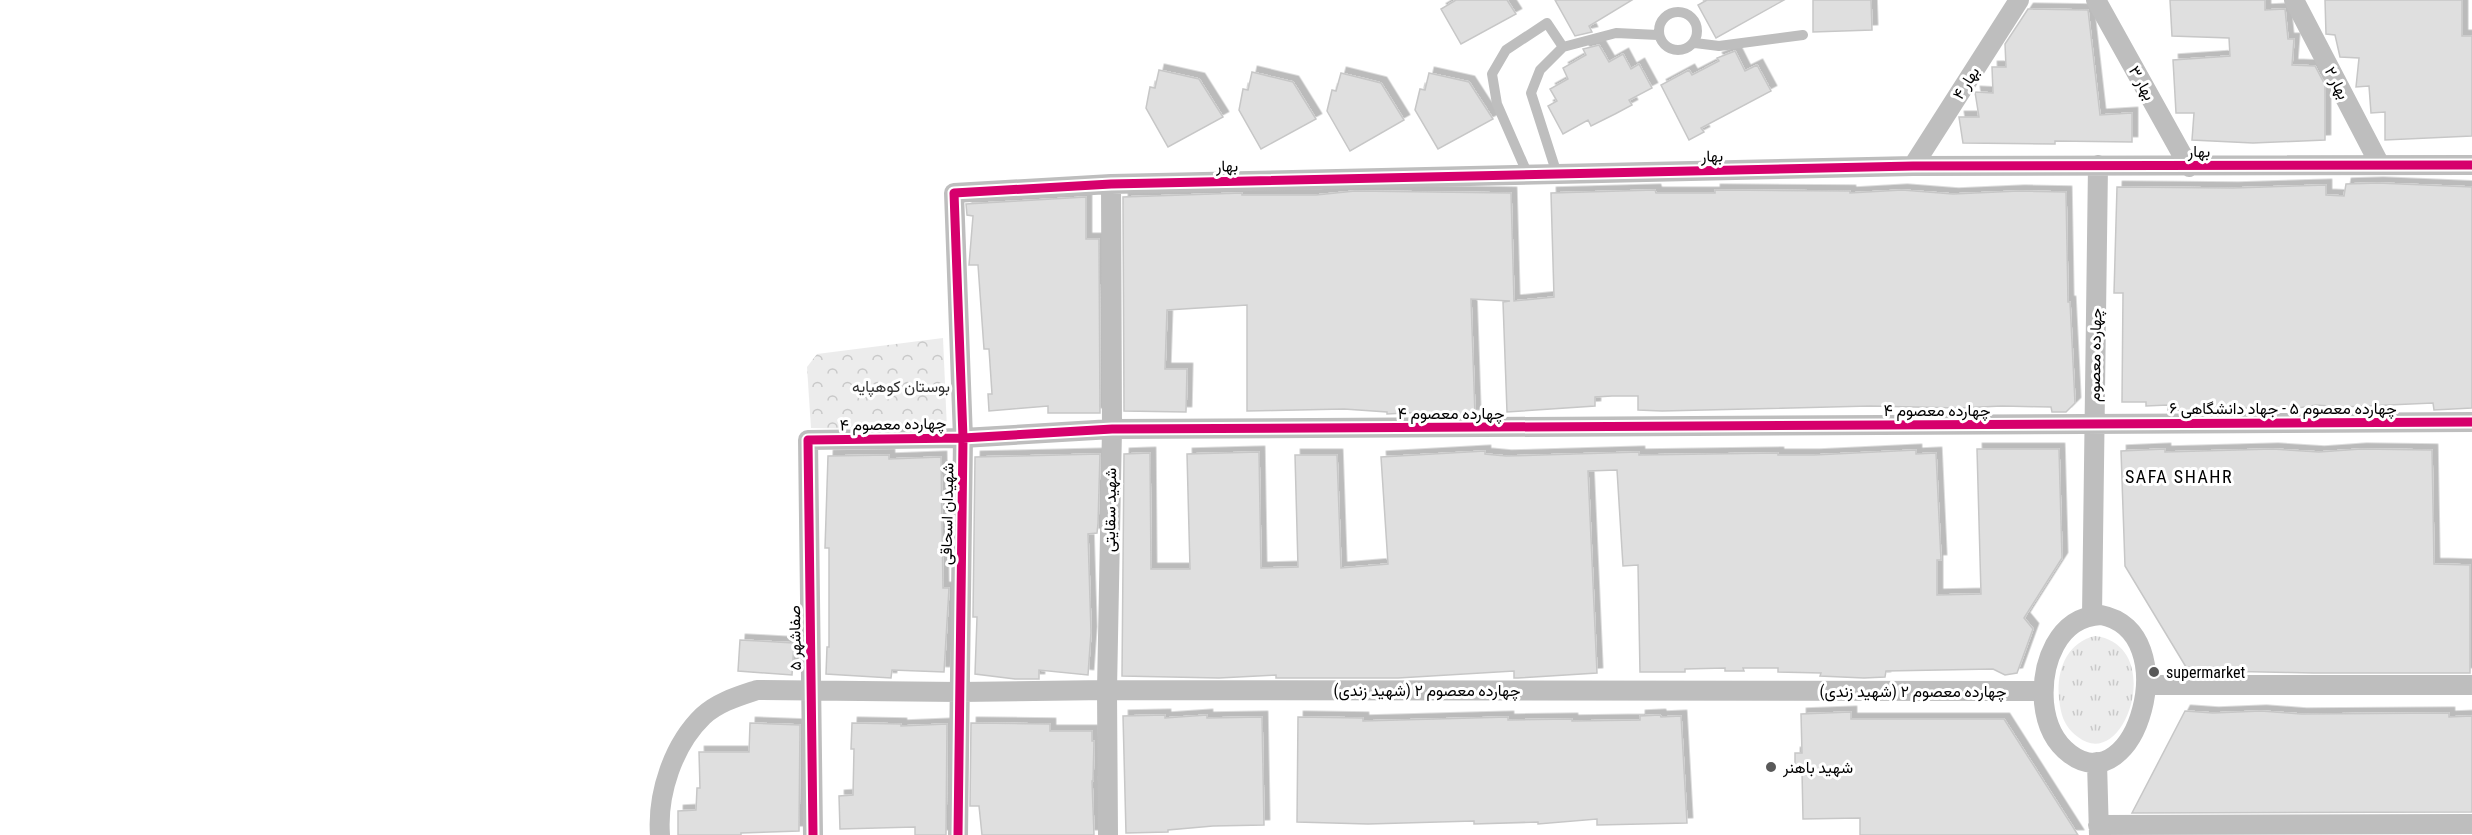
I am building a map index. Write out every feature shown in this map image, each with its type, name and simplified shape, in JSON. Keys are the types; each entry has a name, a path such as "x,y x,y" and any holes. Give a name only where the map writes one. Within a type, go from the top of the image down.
{"street":[{"name":"بهار ۴","path":"1913,166 2019,0"},
{"name":"بهار ۳","path":"2096,0 2189,167"},
{"name":"بهار ۲","path":"2294,0 2380,165"},
{"name":"چهارده معصوم","path":"2092,616 2098,165"},
{"name":"بهار","path":"954,193 1111,184 1913,166 2472,165"},
{"name":"شهید سقایتی","path":"1108,835 1107,690 1112,429 1111,184"},
{"name":"شهیدان اسحاقی","path":"954,193 963,438 958,835"},
{"name":"چهارده معصوم ۵ - جهاد دانشگاهی ۶","path":"2094,424 2472,422"},
{"name":"چهارده معصوم ۴","path":"807,440 963,438 1112,429 2094,424"},
{"name":"صفاشهر ۵","path":"807,440 813,835"},
{"path":"2101,615 2118,620 2133,635 2142,654 2146,685 2140,718 2126,746 2118,754 2097,762 2078,759 2057,740 2045,713 2043,691 2049,659 2058,638 2074,622 2092,616 2101,615"},
{"path":"2146,685 2472,685"},
{"name":"چهارده معصوم ۲ (شهید زندی)","path":"660,835 666,782 680,744 704,715 734,697 758,690 960,692 1107,690 2043,691"},
{"path":"2097,762 2098,830 2472,824"}],"lane":[{"path":"1695,43 1698,28 1690,15 1675,12 1662,20 1658,35 1666,48 1682,51 1695,43 1719,46 1803,35"},
{"path":"1528,175 1497,104 1492,74 1506,50 1547,23 1563,46"},
{"path":"1557,174 1531,93 1540,70 1563,46 1616,33 1658,35"}],"green space":[{"name":"بوستان کوهپایه","path":"943,338 947,430 811,428 807,367 817,354"},
{"path":"2095,636 2117,644 2129,661 2134,682 2131,704 2123,724 2111,738 2095,744 2078,737 2067,726 2061,711 2059,688 2060,676 2067,655 2083,640"}],"building":[{"path":"1456,0 1507,0 1516,14 1461,44 1441,9"},
{"path":"1555,0 1632,0 1589,26 1592,32 1575,36"},
{"path":"1707,0 1784,0 1716,38 1698,5"},
{"path":"1813,0 1871,0 1872,30 1813,32"},
{"path":"2170,0 2265,0 2265,10 2285,9 2288,39 2294,39 2292,65 2315,66 2325,85 2325,140 2253,143 2192,140 2194,113 2176,113 2173,60 2230,56 2229,38 2172,36"},
{"path":"2325,0 2462,0 2462,36 2472,36 2472,136 2385,140 2385,112 2371,113 2369,86 2356,87 2359,58 2340,57 2335,35 2326,34"},
{"path":"2028,9 2088,10 2100,115 2132,113 2132,142 1963,143 1959,117 1979,117 1975,92 1993,93 1992,67 2006,67 2005,44"},
{"path":"1599,45 1609,62 1623,54 1631,69 1639,64 1652,88 1629,100 1632,105 1615,114 1591,126 1588,120 1563,134 1548,106 1557,101 1550,89 1568,79 1563,68 1586,55 1583,49"},
{"path":"1735,51 1745,71 1757,65 1771,91 1701,128 1704,132 1689,140 1661,85 1689,70 1692,75 1719,61 1717,58"},
{"path":"1159,70 1199,79 1223,117 1168,147 1146,108 1150,87 1155,88"},
{"path":"1252,72 1293,82 1316,119 1261,149 1239,110 1243,89 1248,90"},
{"path":"1341,73 1381,83 1404,120 1350,151 1327,111 1332,90 1336,91"},
{"path":"1429,73 1469,82 1493,119 1438,149 1415,110 1420,89 1425,90"},
{"path":"2346,184 2472,187 2472,408 2434,410 2433,403 2343,407 2316,405 2298,408 2260,409 2260,407 2206,411 2168,410 2168,405 2146,406 2146,402 2122,402 2123,293 2114,293 2117,187 2233,188 2326,185 2326,195 2344,196"},
{"path":"1655,190 1656,193 1715,193 1715,190 1850,191 1850,193 1902,190 1953,194 2019,191 2066,192 2068,302 2070,302 2075,403 2066,412 2052,412 2051,407 2002,406 1959,408 1870,406 1662,411 1638,410 1638,396 1612,396 1595,397 1595,406 1507,412 1503,302 1510,301 1471,299 1475,415 1425,414 1425,412 1387,414 1387,412 1344,409 1247,411 1247,305 1167,310 1165,369 1187,369 1186,412 1124,411 1123,197 1242,193 1242,195 1316,195 1355,191 1511,193 1514,301 1554,297 1551,193"},
{"path":"1086,197 1086,239 1099,239 1100,413 1048,413 1048,406 989,411 988,394 992,394 989,349 984,349 978,265 969,265 973,216 967,215 966,204"},
{"path":"1977,449 2059,449 2062,558 2024,618 2033,629 2017,673 2005,675 1993,669 1886,671 1885,677 1864,678 1820,676 1821,673 1778,672 1778,668 1743,668 1744,671 1725,671 1725,668 1685,669 1685,672 1640,672 1638,565 1623,566 1617,470 1588,471 1597,673 1518,678 1514,678 1514,671 1398,678 1276,678 1276,675 1219,678 1122,676 1124,454 1150,453 1151,569 1190,569 1187,454 1259,452 1261,568 1298,567 1295,455 1337,455 1341,568 1388,564 1381,457 1485,451 1485,454 1506,456 1639,452 1639,455 1778,453 1778,455 1814,455 1916,450 1916,454 1936,453 1941,560 1937,560 1937,595 1981,594"},
{"path":"2165,449 2165,452 2273,449 2319,452 2361,449 2432,450 2434,564 2470,565 2470,673 2217,671 2186,667 2125,566 2121,451"},
{"path":"1100,454 1097,533 1088,534 1091,632 1088,675 1039,670 1039,679 1015,679 975,674 977,617 973,617 975,457"},
{"path":"889,455 889,459 941,457 943,588 949,588 944,672 892,670 891,678 826,674 827,647 829,647 829,548 825,548 828,456"},
{"path":"740,640 794,643 792,675 738,671"},
{"path":"2185,711 2213,713 2261,711 2301,714 2449,713 2449,717 2472,716 2472,812 2132,813"},
{"path":"1851,712 1851,719 2004,719 2078,835 1860,835 1860,818 1803,819 1802,771 1795,771 1795,753 1802,753 1801,714"},
{"path":"1165,715 1165,718 1207,715 1207,718 1262,717 1264,825 1213,826 1168,830 1168,832 1126,833 1123,716"},
{"path":"1660,715 1661,717 1681,716 1687,823 1597,825 1597,819 1538,824 1538,822 1474,824 1474,821 1368,824 1297,822 1298,717 1363,718 1363,721 1508,717 1508,720 1572,719 1572,721 1640,720 1640,716"},
{"path":"750,723 800,725 799,831 741,833 741,835 678,835 678,811 696,810 697,788 700,788 699,752 749,752"},
{"path":"852,723 901,724 901,726 947,724 946,835 915,835 915,827 840,829 839,796 853,795"},
{"path":"971,723 1050,724 1050,731 1092,731 1092,741 1094,741 1092,781 1094,835 982,835 979,806 970,806"}],"cycle path":[{"path":"958,835 963,438 954,193 1111,184 1913,166 2472,165"},
{"path":"813,835 808,440 963,438 1112,429 2472,422"}],"place":[{"name":"supermarket","path":"2154,672"},
{"name":"شهید باهنر","path":"1771,767"}],"district":[{"name":"SAFA SHAHR","path":"2179,476"}]}
